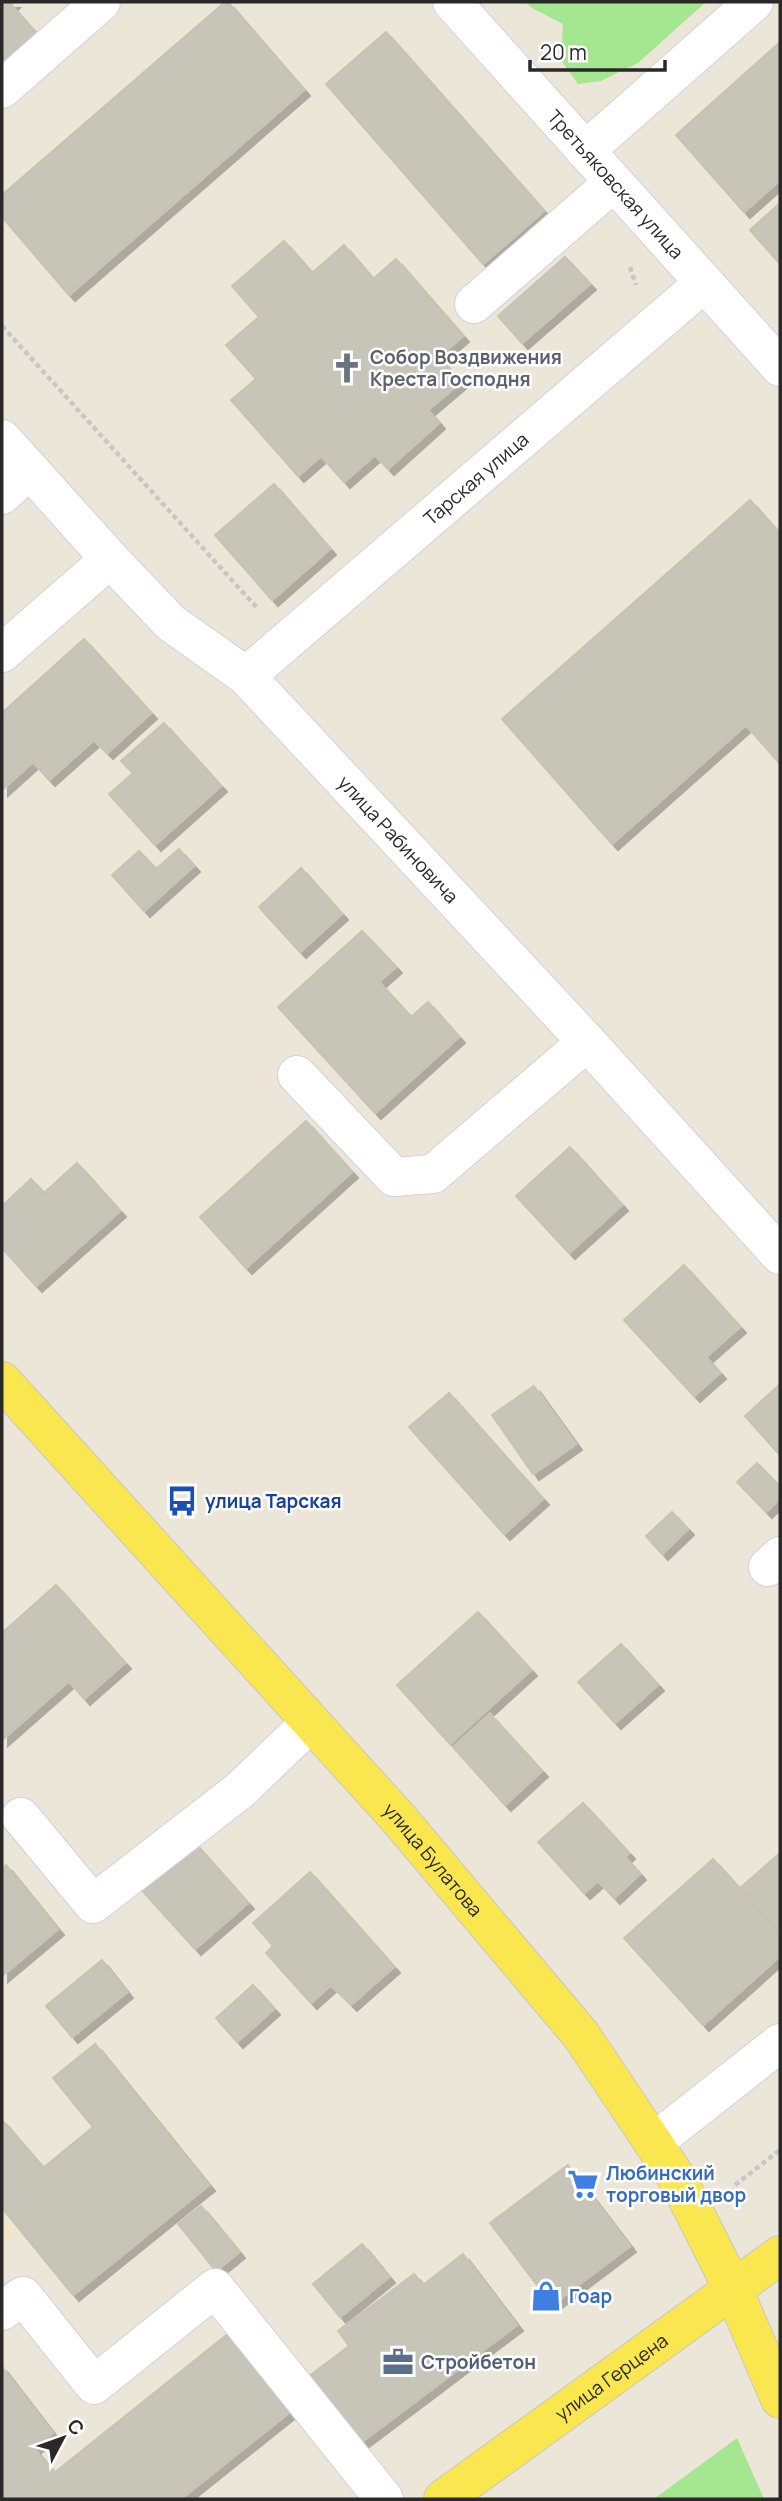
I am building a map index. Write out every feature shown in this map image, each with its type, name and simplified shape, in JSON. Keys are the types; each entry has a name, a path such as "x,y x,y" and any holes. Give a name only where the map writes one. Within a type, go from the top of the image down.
{"main road":[{"name":"улица Булатова","path":"2,1382 311,1722 474,1907 581,2035 678,2180 733,2289 780,2399"},
{"name":"улица Герцена","path":"443,2499 780,2255"}],"street":[{"path":"2,89 101,2"},
{"name":"Третьяковская улица","path":"452,2 780,367"},
{"path":"585,151 754,2"},
{"path":"474,304 613,183"},
{"name":"Тарская улица","path":"246,676 704,283"},
{"name":"улица Рабиновича","path":"2,439 171,622 246,676 587,1042 780,1255"},
{"path":"2,495 29,470"},
{"path":"2,653 110,559"},
{"path":"298,1075 394,1177 433,1174 587,1042"},
{"path":"21,1817 93,1904 239,1791 311,1722"},
{"path":"654,2143 780,2043"},
{"path":"2,2311 23,2296 94,2385 215,2288 384,2499"}],"path":[{"path":"628,263 636,285 636,295"},
{"path":"2,326 262,614"},
{"path":"735,2185 780,2150"}],"shaded area":[{"path":"2,2214 17,2233 2,2245"}],"green space":[{"path":"526,2 706,2 638,63 601,81 578,84 561,60 563,24"},
{"path":"737,2438 764,2499 654,2499"}],"building":[{"path":"2,2 14,2 11,5 37,34 2,65"},
{"path":"228,2 304,90 69,295 2,217 2,195"},
{"path":"386,32 544,211 483,264 326,84"},
{"path":"779,43 780,180 744,212 676,135"},
{"path":"780,203 780,264 750,230"},
{"name":"Собор Воздвижения Креста Господня","path":"284,241 312,273 344,245 373,279 396,259 463,336 439,357 461,382 428,410 439,423 388,469 375,455 344,482 321,456 298,476 231,400 256,379 226,345 259,317 232,286"},
{"path":"565,257 590,284 522,343 498,316"},
{"path":"274,484 330,549 272,600 215,535"},
{"path":"750,500 780,534 780,764 746,725 612,844 502,719"},
{"path":"84,639 151,713 107,753 94,740 49,780 33,762 2,790 2,713"},
{"path":"164,723 221,786 155,845 109,794 133,773 121,761"},
{"path":"179,849 194,866 144,911 112,875 139,851 156,869"},
{"path":"301,868 342,914 300,952 259,907"},
{"path":"362,931 396,967 379,982 411,1017 428,1002 459,1037 375,1113 278,1007"},
{"path":"306,1121 352,1172 246,1268 200,1217"},
{"path":"570,1147 622,1205 569,1253 516,1196"},
{"path":"77,1163 120,1211 36,1286 2,1248 2,1206 31,1179 44,1193"},
{"path":"684,1265 740,1327 706,1357 720,1373 694,1396 624,1320"},
{"path":"780,1384 780,1449 777,1452 745,1416"},
{"path":"534,1386 576,1444 533,1474 492,1415"},
{"path":"449,1393 543,1499 504,1534 409,1427"},
{"path":"757,1463 780,1487 780,1498 766,1512 737,1482"},
{"path":"672,1512 688,1529 662,1554 646,1536"},
{"path":"56,1585 125,1663 84,1699 69,1681 2,1740 2,1633"},
{"path":"478,1612 531,1670 450,1744 397,1685"},
{"path":"621,1644 658,1685 615,1723 578,1682"},
{"path":"490,1714 542,1771 505,1805 453,1747"},
{"path":"583,1803 629,1853 625,1857 640,1874 614,1898 598,1881 584,1893 538,1842"},
{"path":"192,1840 248,1903 195,1949 139,1887"},
{"path":"780,1853 780,1934 740,1888"},
{"path":"713,1859 780,1934 780,1956 703,2025 624,1938"},
{"path":"6,1865 58,1929 2,1976 2,1869"},
{"path":"310,1872 394,1967 351,2005 331,1985 311,2003 266,1953 273,1946 253,1923"},
{"path":"102,1960 127,1992 72,2037 46,2006"},
{"path":"253,1985 274,2009 237,2042 216,2018"},
{"path":"95,2044 209,2185 73,2295 2,2208 2,2120 43,2168 93,2127 53,2078"},
{"path":"568,2165 630,2246 552,2305 490,2223"},
{"path":"201,2206 239,2252 216,2271 178,2224"},
{"path":"362,2244 389,2277 340,2317 313,2284"},
{"name":"Стройбетон","path":"463,2254 517,2325 359,2444 308,2377 349,2346 338,2331 414,2274 423,2285"},
{"path":"229,2333 291,2411 181,2499 2,2499 2,2367 53,2433 34,2448 54,2473"}],"place":[{"name":"Собор Воздвижения Креста Господня","path":"347,368"},
{"name":"улица Тарская","path":"182,1501"},
{"name":"Любинский торговый двор","path":"583,2184"},
{"name":"Гоар","path":"546,2296"},
{"name":"Стройбетон","path":"398,2362"}]}
